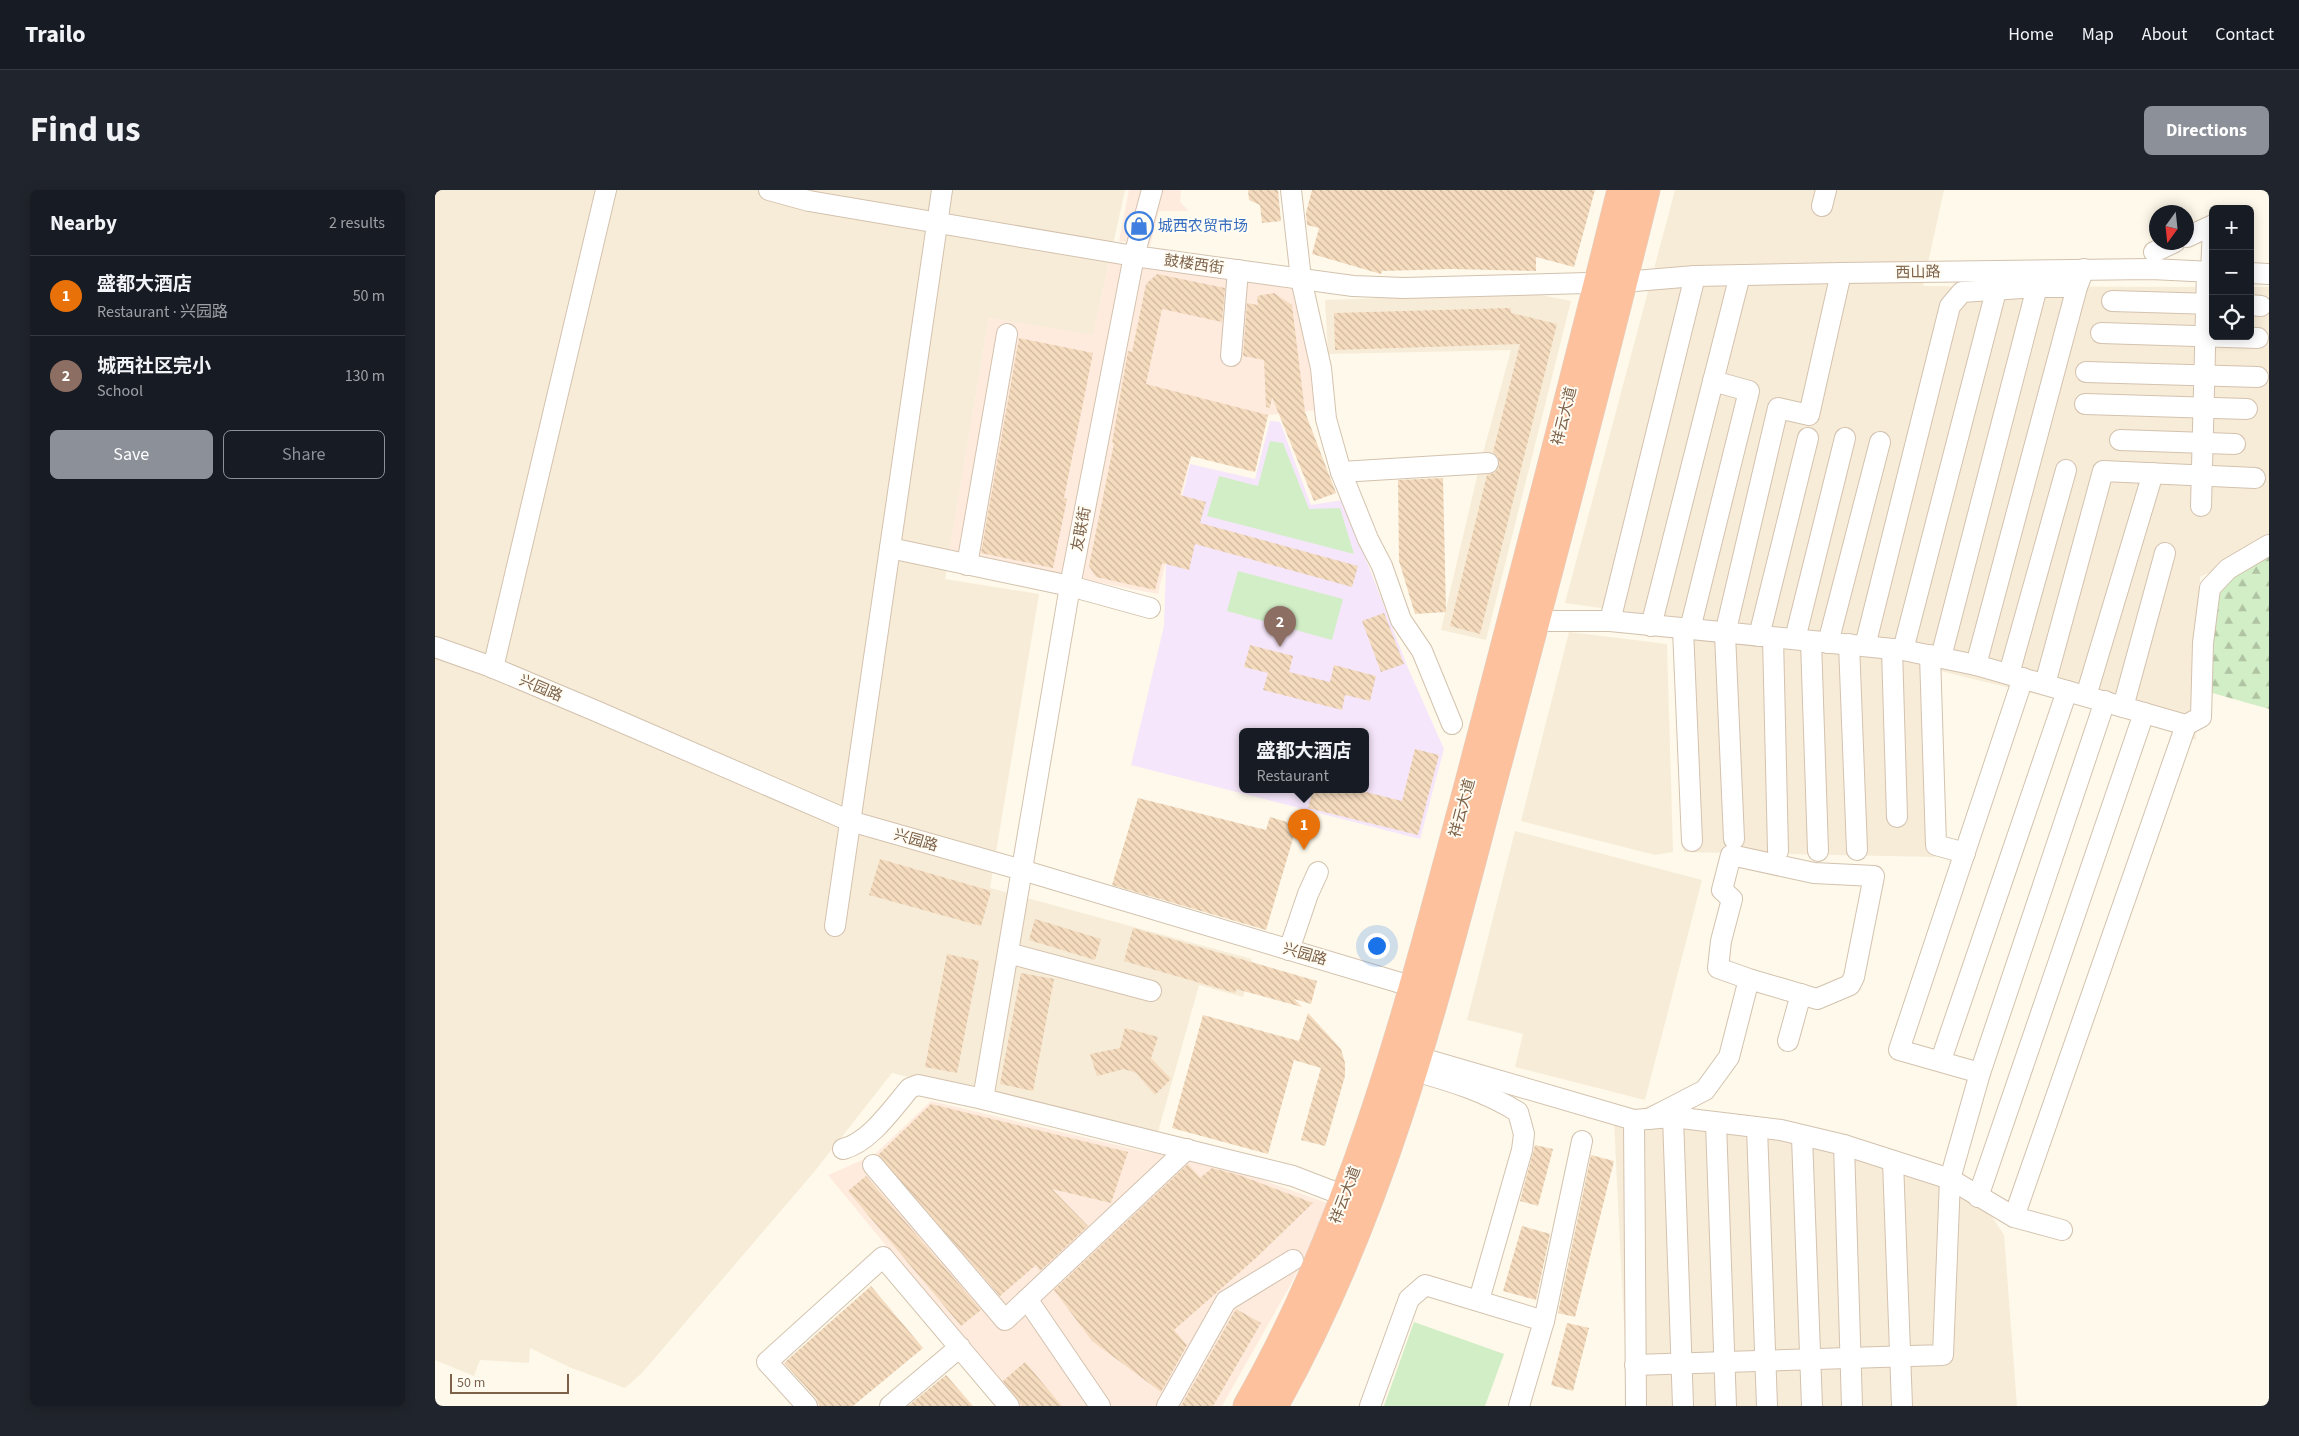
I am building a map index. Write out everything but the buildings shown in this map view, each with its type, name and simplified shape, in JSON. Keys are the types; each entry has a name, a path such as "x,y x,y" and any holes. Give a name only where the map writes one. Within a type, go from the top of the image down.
{"highway":[{"name":"祥云大道","path":"1274,1406 1301,1355 1351,1244 1378,1176 1416,1064 1447,956 1536,621 1611,282 1621,190"},
{"name":"祥云大道","path":"1247,1406 1303,1297 1345,1196 1374,1118 1414,986 1611,282 1646,190"}],"street":[{"path":"493,668 606,190"},
{"name":"鼓楼西街","path":"769,190 809,201 1134,256 1353,286 1404,288 1611,282"},
{"path":"835,926 942,190"},
{"name":"友联街","path":"983,1099 1070,586 1134,256 1152,190"},
{"path":"1291,190 1301,279 1321,368 1326,419 1341,472 1368,539 1382,566 1401,620 1422,650 1452,724"},
{"path":"2194,234 2209,229"},
{"path":"2154,252 2158,250"},
{"name":"西山路","path":"1611,282 1695,276 1841,273 2080,278 2151,269 2209,272"},
{"path":"1231,356 1239,270"},
{"path":"1734,839 1725,634 1779,408 1809,415 1841,273"},
{"path":"2254,273 2269,274"},
{"path":"1651,626 1740,275"},
{"path":"1610,622 1695,276"},
{"path":"1857,850 1857,645 1950,306 1962,292 2037,287 2080,278 1976,665"},
{"path":"1965,853 1937,844 1936,656 2037,287"},
{"path":"1897,817 1897,650 1996,290"},
{"path":"2112,301 2209,304"},
{"path":"2201,506 2205,337 2209,311"},
{"path":"2101,333 2258,338"},
{"path":"967,565 1007,334"},
{"path":"2086,372 2258,377"},
{"path":"1692,842 1687,629 1749,391 1713,381"},
{"path":"2085,404 2247,409"},
{"path":"1778,851 1766,637 1808,438"},
{"path":"1817,851 1811,641 1845,438"},
{"path":"2120,440 2235,444"},
{"path":"1811,641 1880,442"},
{"path":"1341,472 1488,463"},
{"path":"1980,1073 1941,1060 1899,1050 1965,853 2016,676 2066,470"},
{"path":"2045,684 2103,471 2255,478"},
{"path":"1635,1365 1943,1355 1949,1179 2095,699 2153,473"},
{"path":"2013,1217 2186,725 2201,717 2203,643 2210,588 2229,569 2269,545"},
{"path":"890,548 1070,586 1150,608"},
{"path":"1941,1060 2095,699 2165,553"},
{"path":"1536,621 1610,622 1857,645 1936,656 2045,684 2186,725"},
{"name":"兴园路","path":"435,647 493,668 850,821 1414,986"},
{"path":"1978,1197 2144,713"},
{"path":"1731,855 1814,873 1874,876 1854,977 1850,985 1817,999 1749,979 1718,968 1721,941 1732,899 1722,890 1731,855"},
{"path":"1289,950 1308,894 1318,872"},
{"path":"1008,954 1151,991"},
{"path":"1642,1120 1705,1090 1729,1057 1749,979"},
{"path":"1788,1041 1801,994"},
{"path":"1416,1064 1642,1120 1673,1117 1781,1130 1843,1145 1949,1179 2013,1217 2062,1230"},
{"path":"1416,1064 1498,1100 1518,1112 1524,1134 1522,1150 1479,1300"},
{"path":"843,1149 854,1146 868,1134 910,1088 918,1085 1187,1148 1293,1176 1345,1196"},
{"path":"1673,1117 1683,1406"},
{"path":"1636,1406 1635,1365 1642,1120"},
{"path":"1716,1123 1726,1406"},
{"path":"1757,1128 1767,1406"},
{"path":"1802,1136 1812,1406"},
{"path":"1519,1406 1544,1320 1582,1141"},
{"path":"1843,1145 1852,1406"},
{"path":"873,1165 1005,1320 1187,1148"},
{"path":"1893,1161 1902,1406"},
{"path":"807,1406 767,1362 883,1257 1009,1406"},
{"path":"1167,1406 1226,1301 1293,1260"},
{"path":"1371,1406 1409,1299 1425,1285 1544,1320"},
{"path":"1027,1299 1100,1406"},
{"path":"890,1406 960,1347"}],"shaded area":[{"path":"435,190 1125,190 1093,336 989,318 945,579 1039,594 990,888 1252,959 1243,997 1199,985 1156,1139 892,1073 814,1172 642,1373 625,1388 569,1367 530,1348 529,1363 480,1360 474,1376 435,1360"},
{"name":"城西农贸市场","path":"1129,190 1181,190 1180,202 1189,211 1159,211 1150,246 1119,241"},
{"path":"1675,190 1944,190 1923,286 2209,287 2209,340 2254,340 2254,287 2269,287 2269,546 2200,577 2196,740 2084,706 1924,667 1935,857 1684,852 1672,618 1565,603"},
{"path":"1110,260 1298,290 1316,410 1268,415 1255,472 1191,456 1158,594 949,554 989,318 1093,335"},
{"path":"1531,293 1571,301 1486,640 1441,630 1480,464 1511,350 1328,354 1325,300"},
{"path":"1270,421 1280,422 1311,505 1343,500 1408,668 1444,749 1420,839 1240,793 1369,793 1369,728 1239,728 1239,793 1131,765 1164,626 1166,565 1190,464 1255,479"},
{"path":"1569,632 1667,644 1673,852 1655,855 1521,821"},
{"path":"1515,831 1702,880 1645,1100 1515,1067 1523,1034 1467,1020"},
{"path":"931,1101 1142,1151 1198,1157 1330,1204 1292,1282 1222,1406 1018,1406 828,1175 874,1155"},
{"path":"1657,1102 1962,1171 2004,1235 2017,1406 1628,1406 1614,1121"}],"green space":[{"path":"1270,441 1283,443 1309,509 1340,508 1354,554 1207,516 1219,476 1258,486"},
{"path":"2269,552 2269,709 2209,692 2213,598 2226,579"},
{"path":"1238,571 1343,599 1332,640 1227,611"},
{"path":"1414,1322 1504,1354 1485,1406 1384,1406"}],"place":[{"name":"城西农贸市场","path":"1139,226"},
{"name":"城西社区完小","path":"1280,647"},
{"name":"盛都大酒店","path":"1304,850"}]}
